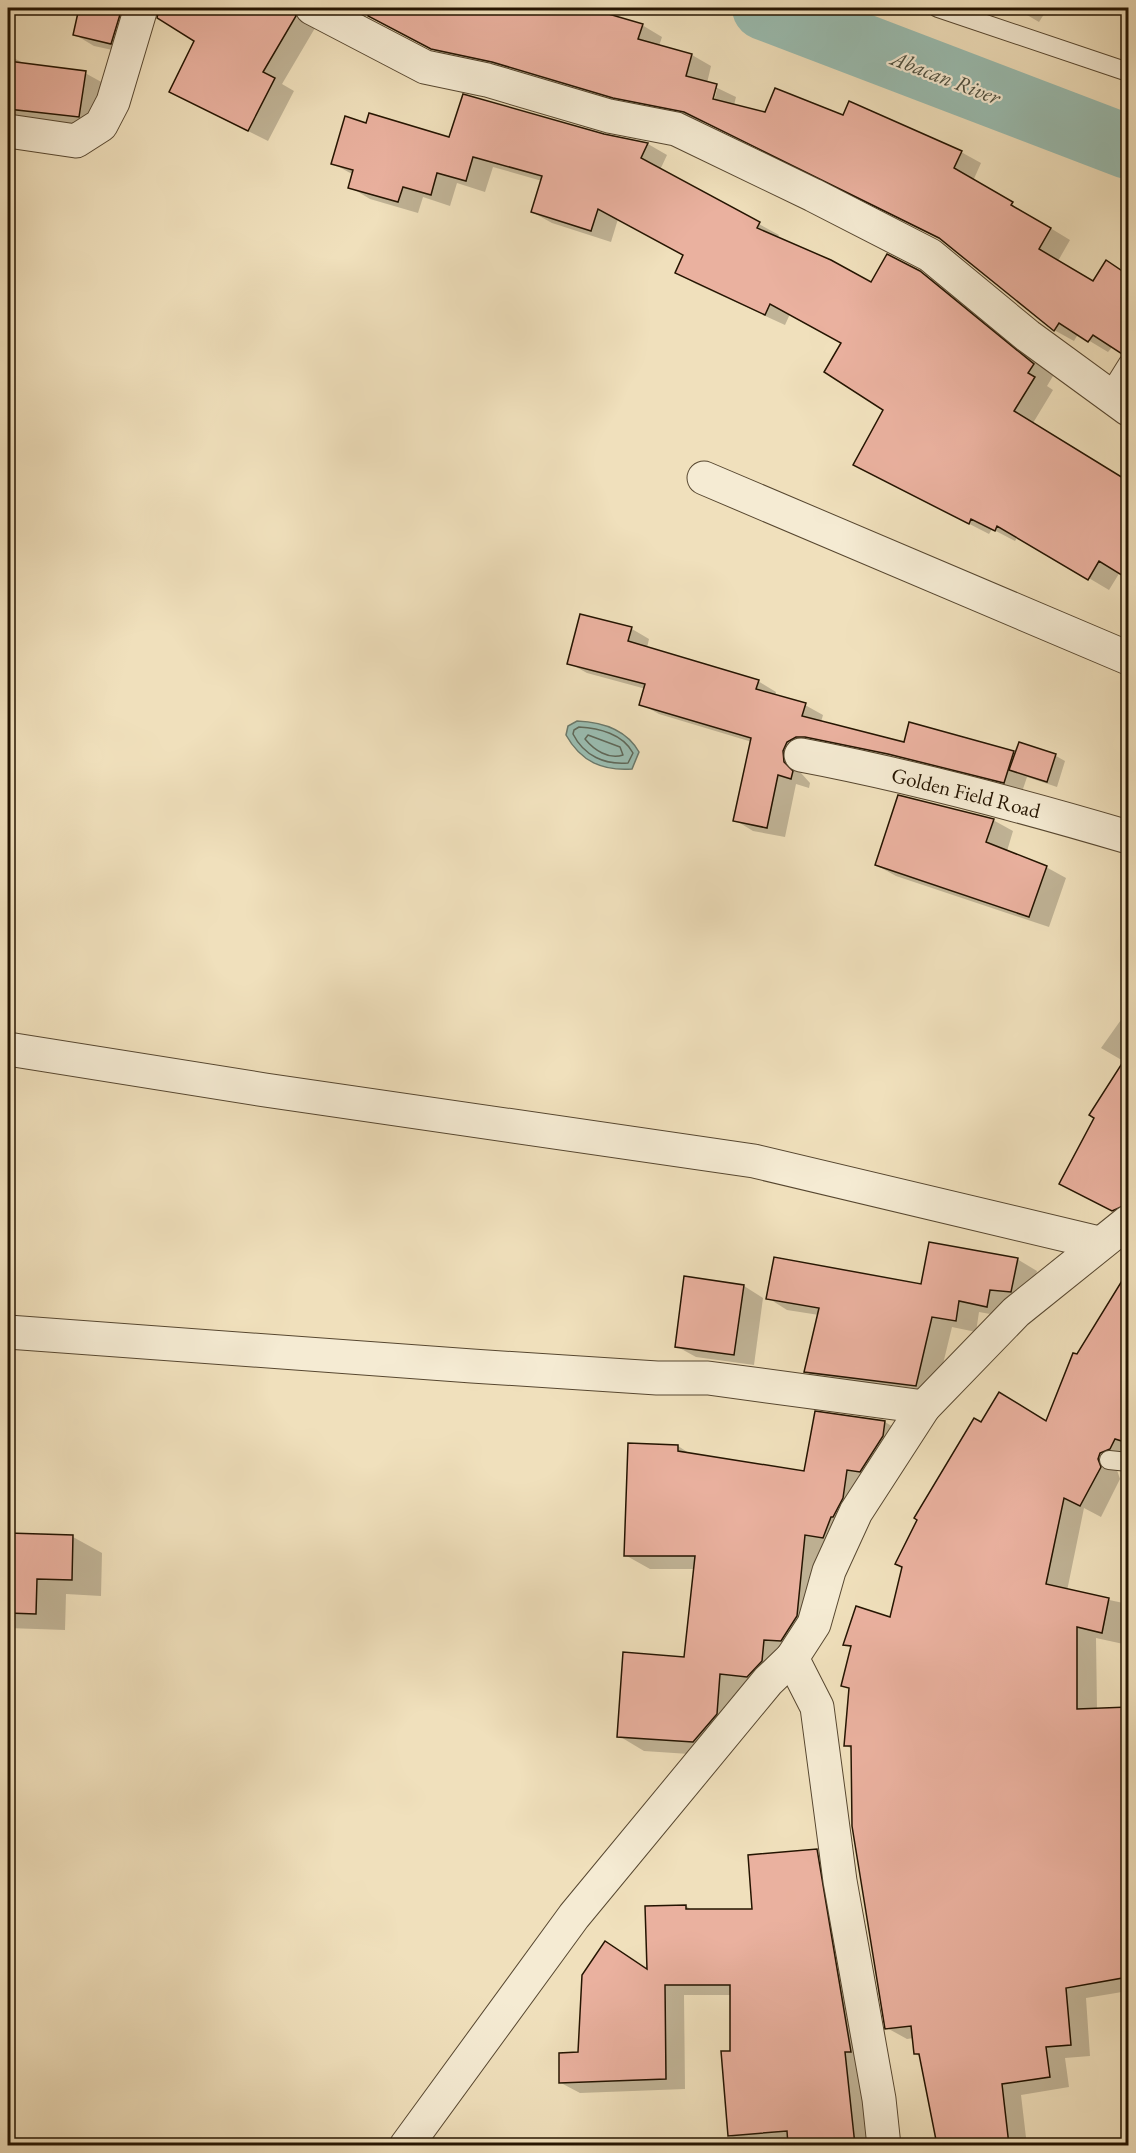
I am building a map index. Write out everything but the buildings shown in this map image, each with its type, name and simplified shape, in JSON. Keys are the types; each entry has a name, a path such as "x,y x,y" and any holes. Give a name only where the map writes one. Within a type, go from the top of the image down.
{"street":[{"path":"8,131 76,141 101,124 112,102 141,8"},
{"path":"312,8 425,67 487,80 609,116 676,129 813,195 930,255 1028,336 1118,402"},
{"path":"704,478 1128,658"},
{"name":"Golden Field Road","path":"801,755 857,766 1023,806 1128,837"},
{"path":"8,1049 265,1090 754,1161 1099,1244"},
{"path":"406,2145 574,1916 768,1681 792,1658 814,1624 829,1570 856,1512 924,1407 1016,1312 1128,1222"},
{"path":"8,1332 472,1366 657,1378 708,1378 924,1407"},
{"path":"792,1658 817,1707 840,1881 879,2099 884,2145"}],"lane":[{"path":"938,8 1128,72"},
{"path":"1118,402 1128,363"},
{"path":"1109,1460 1128,1462"}],"water":[{"path":"577,721 612,728 634,744 639,752 632,769 602,766 579,752 566,735 568,726"}],"waterway":[{"name":"Abacan River","path":"764,8 1128,147"}]}
